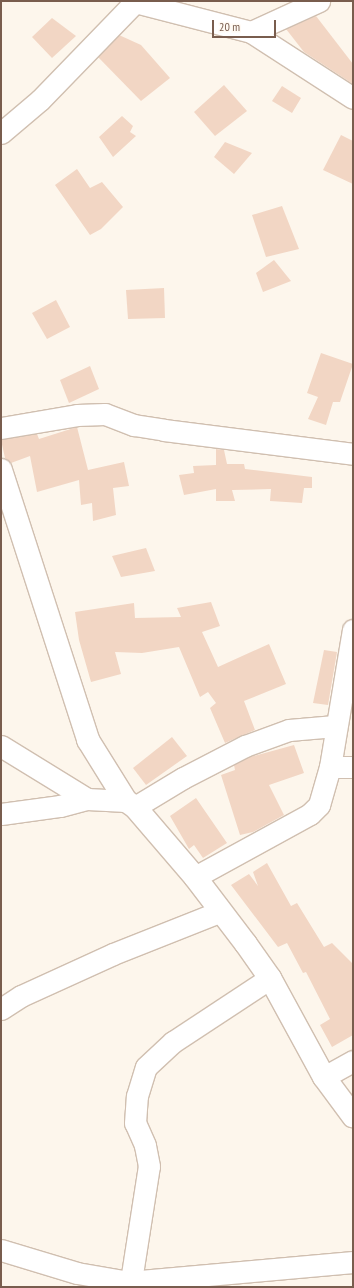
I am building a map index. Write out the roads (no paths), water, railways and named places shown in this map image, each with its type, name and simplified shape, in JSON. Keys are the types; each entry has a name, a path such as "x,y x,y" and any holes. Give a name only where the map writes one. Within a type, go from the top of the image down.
{"street":[{"path":"251,32 319,1"},
{"path":"1,133 40,100 133,2 251,32 353,98"},
{"path":"1,428 77,415 105,414 134,425 164,430 353,454"},
{"path":"1,470 88,740 131,804 195,877 270,978 324,1077 353,1116"},
{"path":"195,877 310,814 319,805 330,767 335,726 353,630"},
{"path":"1,746 87,798 131,804 245,746 289,730 335,726"},
{"path":"330,767 353,768"},
{"path":"1,814 60,806 87,798"},
{"path":"1,1009 21,996 113,954 220,912"},
{"path":"129,1285 149,1166 145,1145 136,1123 137,1096 146,1067 173,1042 270,978"},
{"path":"324,1077 353,1060"},
{"path":"1,1250 77,1273 129,1285 353,1262"}]}
